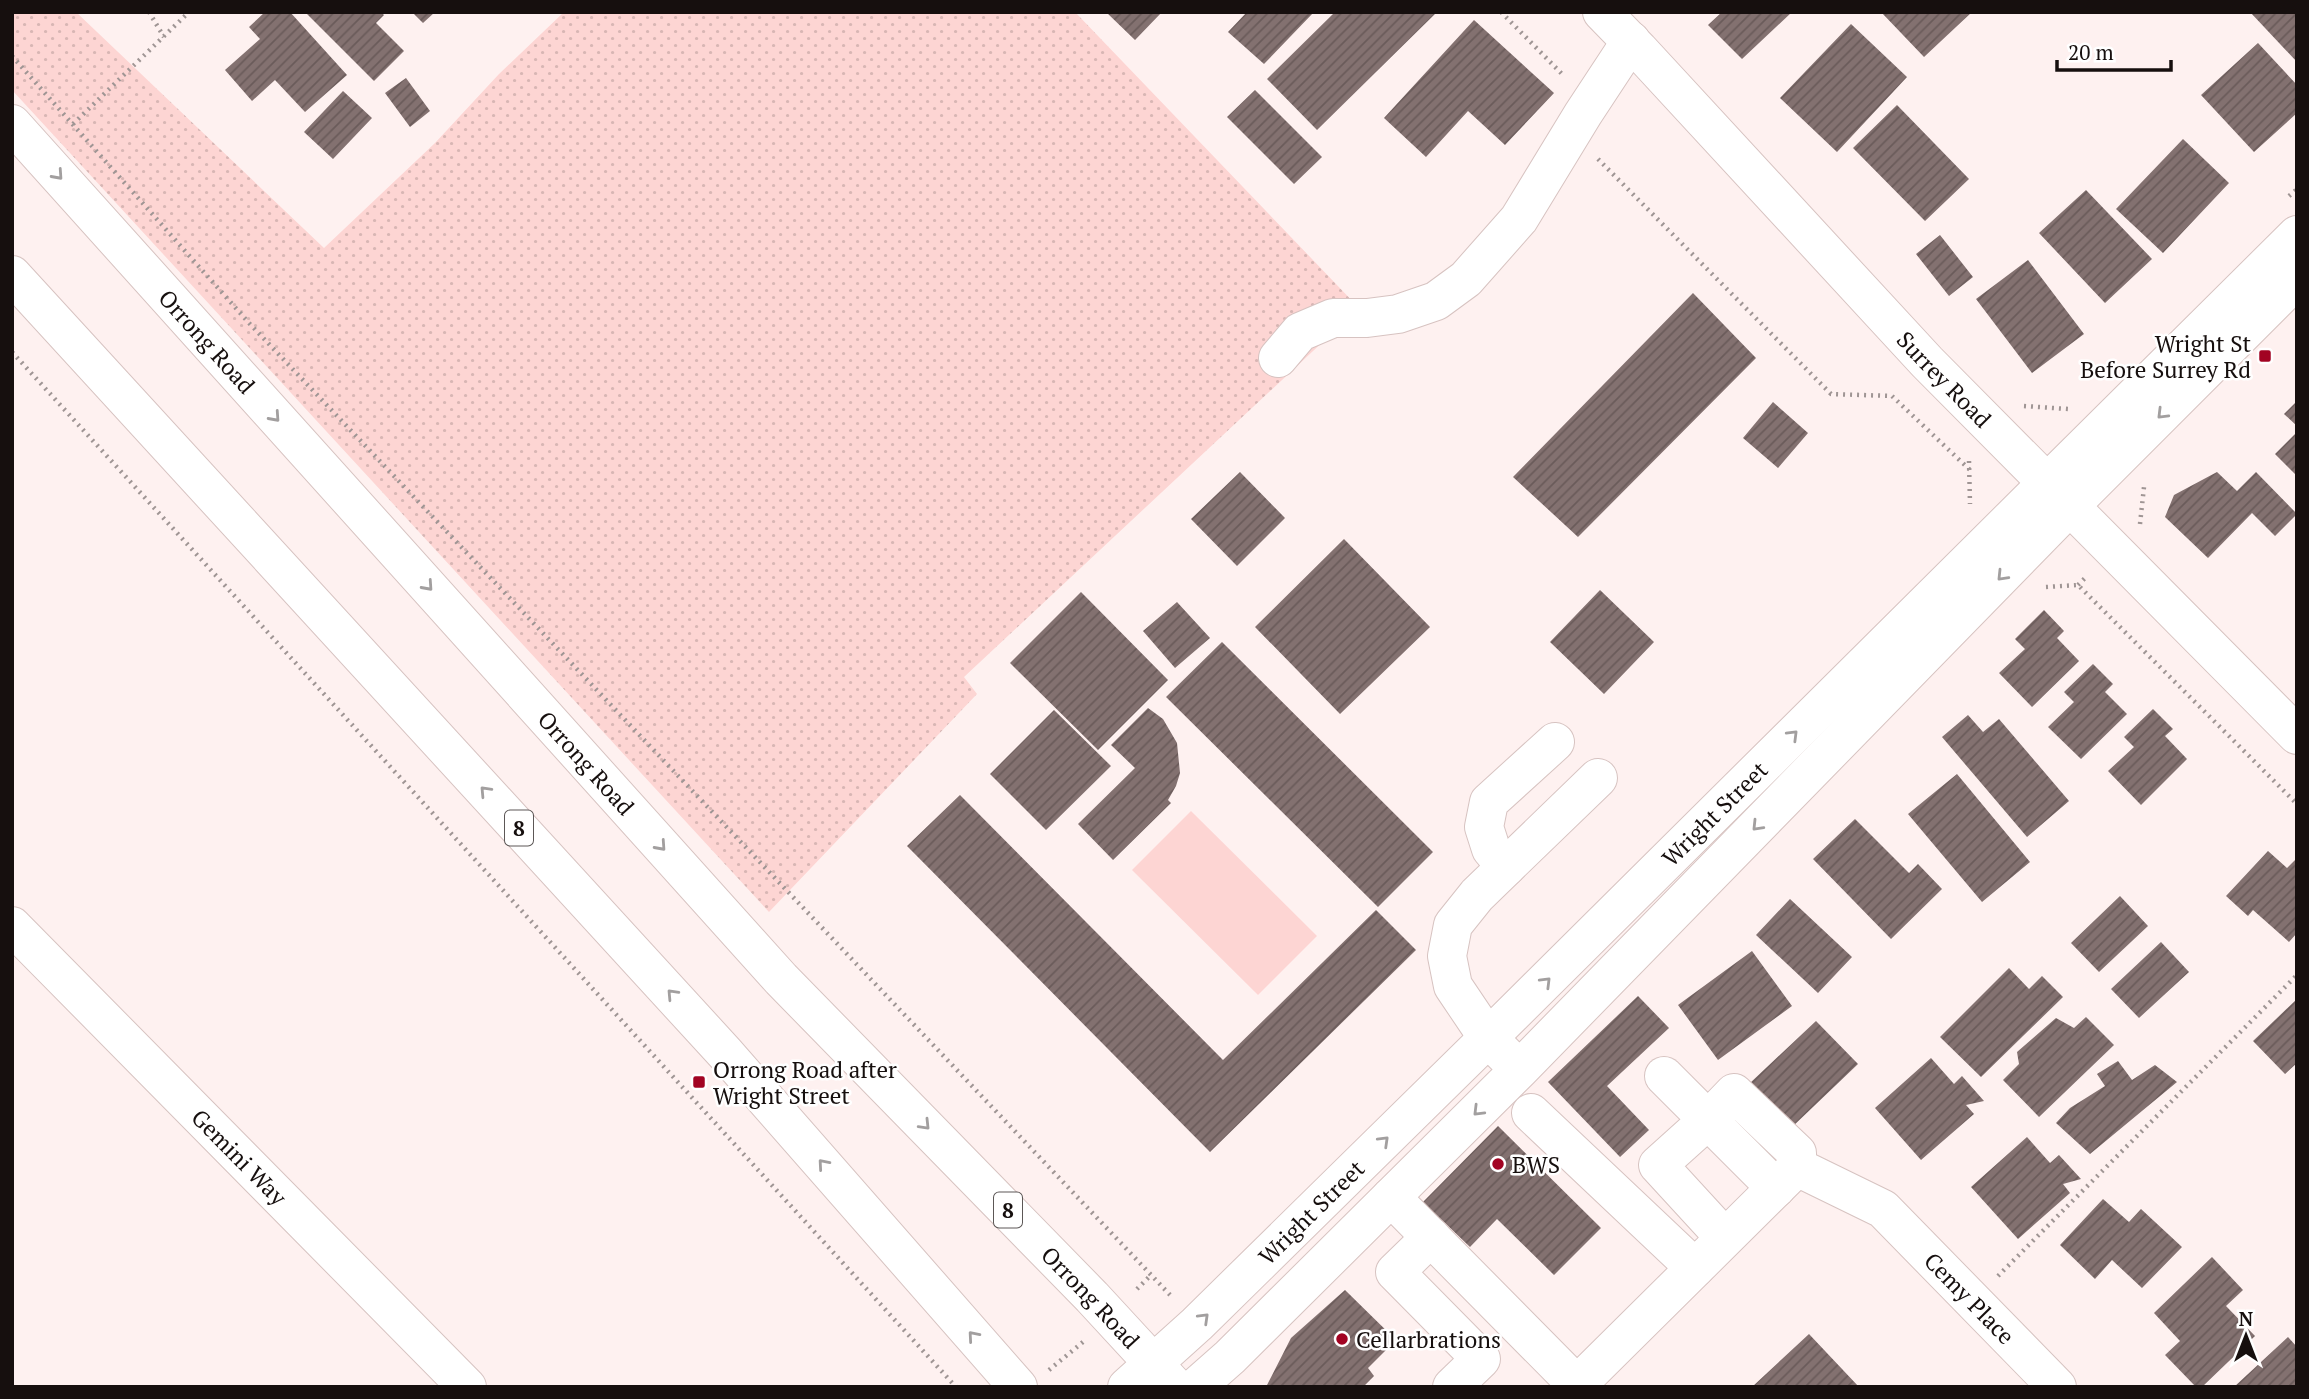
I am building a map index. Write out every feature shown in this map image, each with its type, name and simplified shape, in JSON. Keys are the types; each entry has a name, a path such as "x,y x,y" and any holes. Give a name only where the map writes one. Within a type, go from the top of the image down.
{"main road":[{"name":"Surrey Road","path":"1602,12 1927,362 2297,736"},
{"path":"1278,358 1300,332 1334,318 1398,314 1436,301 1466,279 1519,219 1571,132 1631,41"},
{"name":"Orrong Road","path":"12,124 781,979 1073,1278 1152,1379"},
{"name":"Wright Street","path":"1196,1387 1230,1357 1520,1069 2297,235"},
{"name":"8","path":"12,275 716,1043 1018,1387"},
{"name":"Wright Street","path":"2057,495 2297,279"},
{"name":"Wright Street","path":"1152,1379 1197,1324 1488,1038 2004,549"},
{"path":"1506,867 1491,849 1484,827 1489,802 1555,742"},
{"path":"1520,1069 1488,1038 1454,986 1447,956 1453,925 1476,895 1598,778"},
{"name":"Gemini Way","path":"12,926 467,1387"},
{"name":"Cemy Place","path":"1664,1076 1708,1120 1786,1178 1883,1209 2057,1387"},
{"path":"1531,1113 1695,1268"},
{"path":"1708,1120 1658,1166 1725,1238"},
{"path":"1391,1197 1576,1386 1786,1178"},
{"path":"1431,1237 1395,1272 1481,1359 1452,1387"}],"path":[{"path":"149,12 164,37"},
{"path":"74,124 189,12"},
{"path":"1501,12 1579,92 1571,132 1831,394 1892,396 1970,470 1970,514 2040,588 2078,585 2297,804"},
{"path":"12,56 249,323 1166,1291"},
{"path":"12,352 956,1387"},
{"path":"2040,408 2077,410"},
{"path":"1973,1301 2297,975"}],"shaded area":[{"path":"12,12 76,12 324,248 435,143 499,74 564,12 1075,12 1359,308 964,677 977,694 769,912 12,90"},
{"path":"1191,811 1317,936 1258,995 1132,870"}],"building":[{"path":"265,12 290,12 347,75 305,112 275,80 252,101 225,70 260,39 249,27"},
{"path":"305,12 381,12 384,15 376,23 404,51 374,81"},
{"path":"412,12 435,12 423,23"},
{"path":"1106,12 1162,12 1135,40"},
{"path":"1247,12 1314,12 1264,64 1228,32"},
{"path":"1335,12 1437,12 1317,130 1267,79"},
{"path":"1722,12 1792,12 1742,59 1708,25"},
{"path":"1881,12 1972,12 1924,57"},
{"path":"2250,12 2297,12 2297,62"},
{"path":"1474,20 1554,93 1505,145 1468,111 1426,157 1384,118"},
{"path":"1851,24 1907,77 1837,152 1780,98"},
{"path":"2258,43 2297,85 2297,113 2254,152 2201,95"},
{"path":"406,78 430,111 410,127 385,93"},
{"path":"1255,90 1322,157 1294,184 1227,117"},
{"path":"343,91 372,118 333,159 304,132"},
{"path":"1897,105 1969,179 1925,221 1853,148"},
{"path":"2183,139 2229,183 2163,253 2116,209"},
{"path":"2086,190 2152,259 2105,303 2039,233"},
{"path":"1940,235 1973,277 1949,296 1916,254"},
{"path":"2028,260 2084,334 2032,373 1976,299"},
{"path":"1693,293 1756,358 1578,537 1513,477"},
{"path":"2297,401 2297,426 2284,414"},
{"path":"1773,402 1808,433 1778,468 1743,438"},
{"path":"2297,432 2297,476 2275,454"},
{"path":"1240,472 1285,518 1237,566 1191,519"},
{"path":"2217,472 2237,491 2256,472 2297,514 2275,536 2252,513 2208,558 2165,517 2174,495"},
{"path":"1344,539 1430,627 1340,714 1255,627"},
{"path":"1600,590 1654,642 1604,694 1550,642"},
{"path":"1081,592 1168,680 1098,750 1010,663"},
{"path":"1177,602 1210,638 1175,668 1143,631"},
{"path":"2044,610 2064,631 2057,638 2079,661 2032,707 1999,673 2025,649 2015,639"},
{"path":"1222,642 1433,852 1378,907 1166,697"},
{"path":"2093,664 2113,684 2105,692 2127,714 2081,759 2048,727 2074,702 2064,692"},
{"path":"1148,708 1163,719 1177,743 1180,773 1168,800 1171,803 1113,860 1078,824 1135,768 1111,745"},
{"path":"2153,709 2173,729 2165,736 2187,759 2141,805 2108,771 2134,747 2124,737"},
{"path":"1054,710 1111,766 1046,830 990,774"},
{"path":"1968,715 1983,732 1999,719 2069,801 2027,837 1942,737"},
{"path":"1957,774 2030,862 1982,902 1908,814"},
{"path":"960,795 1223,1060 1376,910 1416,950 1210,1152 907,846"},
{"path":"1855,819 1909,873 1918,864 1942,889 1891,939 1813,859"},
{"path":"2268,851 2287,868 2297,858 2297,933 2289,942 2253,910 2248,916 2226,896"},
{"path":"2120,896 2148,926 2099,972 2071,943"},
{"path":"1790,899 1852,957 1818,993 1756,935"},
{"path":"2161,942 2189,972 2139,1018 2111,989"},
{"path":"1752,951 1792,1006 1718,1060 1678,1005"},
{"path":"2009,968 2029,989 2042,976 2063,997 1981,1077 1940,1037"},
{"path":"1638,996 1669,1028 1607,1086 1649,1130 1620,1157 1548,1082"},
{"path":"2297,999 2297,1063 2285,1074 2253,1041"},
{"path":"2086,1017 2114,1045 2039,1117 2003,1080 2019,1064 2017,1052 2056,1018 2074,1028"},
{"path":"1816,1021 1858,1064 1791,1128 1749,1084"},
{"path":"1931,1058 1954,1084 1962,1076 1984,1101 1966,1105 1974,1114 1921,1160 1875,1108"},
{"path":"2118,1061 2132,1080 2155,1065 2177,1082 2090,1154 2056,1123 2070,1108 2105,1086 2097,1074"},
{"name":"BWS","path":"1498,1126 1601,1228 1554,1275 1497,1219 1470,1247 1423,1202"},
{"path":"2027,1137 2050,1163 2059,1155 2081,1179 2063,1184 2070,1193 2018,1239 1971,1187"},
{"path":"2103,1199 2129,1222 2141,1209 2182,1247 2142,1288 2112,1260 2095,1279 2060,1245"},
{"path":"2212,1257 2243,1290 2226,1306 2255,1336 2202,1387 2196,1387 2165,1355 2180,1341 2154,1313"},
{"name":"Cellarbrations","path":"1345,1290 1396,1340 1368,1368 1374,1376 1363,1387 1266,1387 1291,1338"},
{"path":"1809,1334 1859,1387 1752,1387"},
{"path":"2288,1337 2297,1347 2297,1387 2234,1387"}],"place":[{"name":"Wright St Before Surrey Rd","path":"2265,356"},
{"name":"Orrong Road after Wright Street","path":"699,1082"},
{"name":"BWS","path":"1498,1164"},
{"name":"Cellarbrations","path":"1342,1339"}]}
